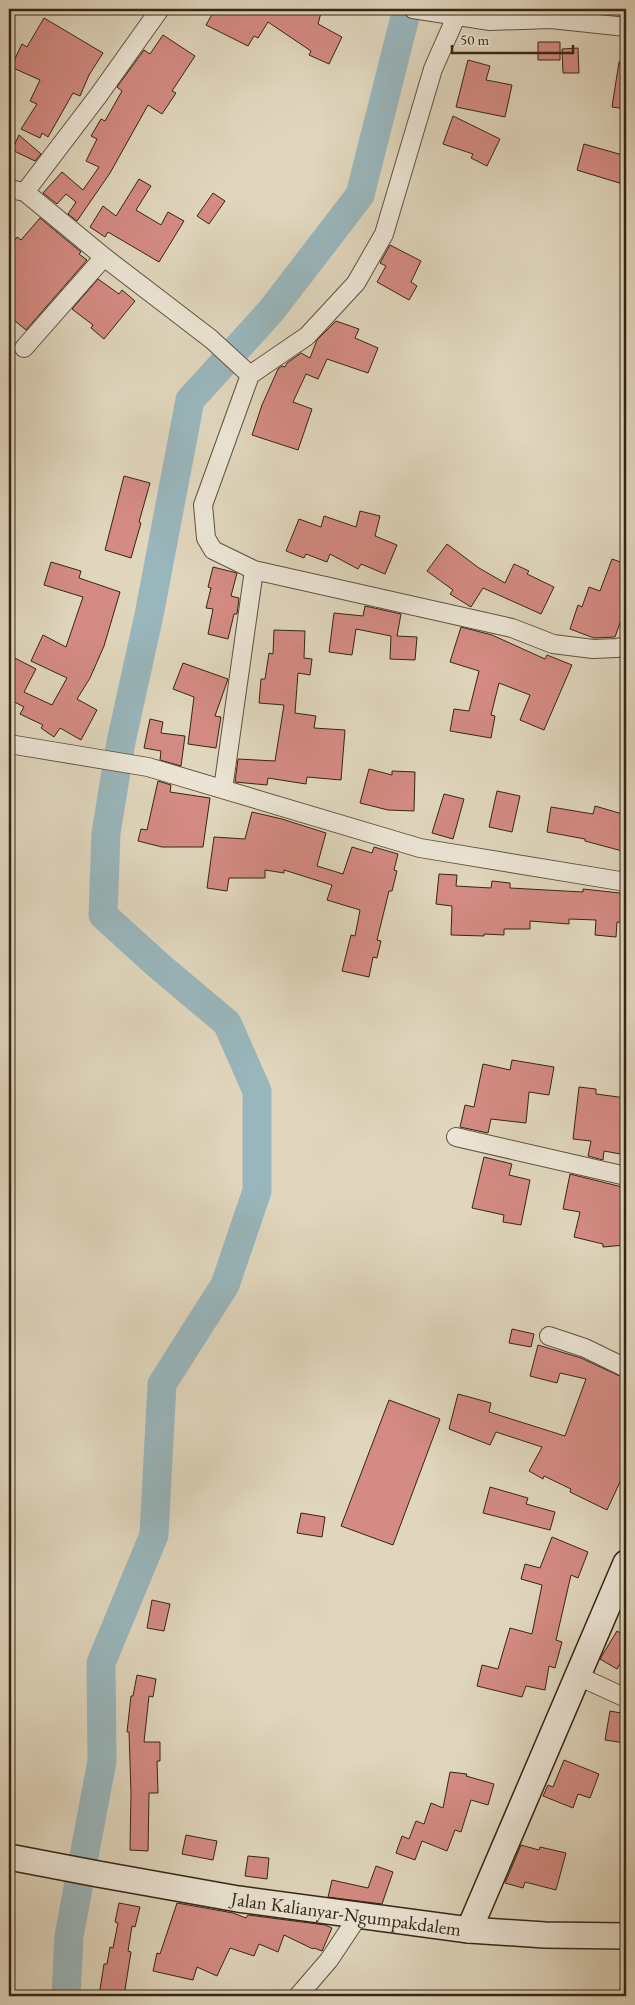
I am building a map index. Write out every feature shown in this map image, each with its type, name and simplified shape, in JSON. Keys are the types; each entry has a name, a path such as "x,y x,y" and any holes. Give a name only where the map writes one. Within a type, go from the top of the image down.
{"street":[{"path":"160,9 98,96 17,190 211,339 246,371"},
{"path":"416,9 490,21 551,19 626,27"},
{"path":"456,17 433,69 384,234 356,283 307,336 246,371 203,505 206,538 212,550 254,570 512,628 553,644 593,649 626,646"},
{"path":"24,348 104,258"},
{"path":"223,789 254,570"},
{"path":"9,744 148,767 420,848 626,882"},
{"path":"456,1137 626,1176"},
{"path":"550,1336 586,1348 626,1368"},
{"name":"Jalan Kalianyar-Ngumpakdalem","path":"9,1857 238,1898 469,1930 626,1564"},
{"path":"578,1676 626,1698"},
{"path":"298,1996 365,1916"},
{"path":"469,1930 545,1935 626,1936"}],"building":[{"path":"215,9 322,9 318,24 342,37 329,64 309,55 311,51 268,22 258,38 254,36 248,46 206,25"},
{"path":"44,18 103,53 89,75 80,96 73,93 48,137 42,133 40,138 21,129 37,104 30,101 40,80 11,67 22,44 27,47"},
{"path":"163,35 195,56 172,91 176,93 162,114 148,105 110,173 77,221 68,214 76,202 66,194 57,204 43,193 62,172 83,190 99,167 86,161 97,139 91,136 101,119 105,121 122,91 117,87 144,50 150,54"},
{"path":"538,42 560,42 560,60 538,60"},
{"path":"578,48 579,73 563,73 562,49"},
{"path":"468,60 490,66 486,80 512,85 505,117 456,107"},
{"path":"619,62 626,62 626,109 612,107"},
{"path":"453,116 500,139 487,166 471,158 473,154 443,144"},
{"path":"19,135 41,154 35,161 12,150"},
{"path":"584,144 626,156 626,185 577,170"},
{"path":"139,179 151,186 136,210 161,225 168,212 184,221 159,262 108,232 105,237 90,227 103,206 116,216"},
{"path":"213,193 225,201 209,224 197,216"},
{"path":"40,218 81,252 79,254 87,260 26,330 9,316 9,248 17,237 21,240"},
{"path":"390,245 421,261 411,282 417,286 409,300 377,282 386,266 380,263"},
{"path":"98,279 119,294 122,290 135,301 104,339 91,328 93,325 72,309"},
{"path":"336,321 359,329 355,338 378,348 368,373 327,359 318,379 306,374 293,402 312,409 298,450 252,435 262,405 278,369 282,366 285,367 287,363 301,353 310,358 317,340"},
{"path":"124,476 150,483 131,558 105,550"},
{"path":"360,511 380,516 375,536 397,545 385,574 361,564 358,569 330,554 327,562 306,554 304,558 286,551 299,519 321,527 324,516 356,527"},
{"path":"447,544 479,568 505,583 514,564 529,571 527,574 554,587 541,614 483,588 471,607 450,594 453,590 427,571"},
{"path":"612,559 626,564 626,606 615,637 594,638 570,629 578,605 582,607 589,587 600,591"},
{"path":"51,562 81,571 79,578 120,592 104,646 90,678 77,699 97,710 81,740 60,728 54,737 41,728 43,725 20,714 24,707 9,699 9,655 36,669 24,692 52,705 67,678 31,661 43,635 66,647 83,597 44,585"},
{"path":"213,567 237,573 231,596 239,598 237,614 234,614 228,639 208,634 213,609 206,608 211,588 208,587"},
{"path":"365,606 401,614 397,636 417,637 415,660 390,659 391,636 356,629 352,655 329,652 334,613 363,616"},
{"path":"461,627 492,635 545,659 547,655 572,665 544,730 520,720 530,695 499,683 491,715 495,716 491,738 450,731 454,709 469,711 479,671 450,662"},
{"path":"274,630 305,631 304,658 312,659 310,675 298,673 295,713 316,716 314,728 345,730 341,780 307,777 306,784 268,778 267,785 235,782 238,759 275,761 284,705 259,703 261,679 265,679 269,653 273,654"},
{"path":"183,663 228,679 215,716 221,717 216,748 188,744 194,697 173,689"},
{"path":"150,719 163,722 161,733 185,736 181,766 160,760 161,751 144,748"},
{"path":"369,769 392,775 392,771 415,772 414,811 388,810 360,803"},
{"path":"158,781 171,785 170,792 210,798 203,847 162,847 138,841 141,829 147,830"},
{"path":"497,791 520,796 512,832 489,827"},
{"path":"444,794 464,799 453,839 432,833"},
{"path":"595,806 626,815 626,852 585,841 585,839 547,832 551,807 593,814"},
{"path":"252,812 326,833 317,866 343,874 352,847 372,853 374,847 398,854 394,870 397,871 392,891 389,891 377,940 381,941 377,958 373,957 369,977 342,971 351,935 355,936 360,910 327,900 332,885 284,870 284,873 265,870 265,878 229,878 227,891 207,888 214,837 245,839"},
{"path":"439,874 457,875 456,886 491,888 492,881 510,883 510,888 583,892 583,889 620,893 626,895 626,923 617,922 616,937 595,935 596,920 569,919 569,924 530,921 530,929 504,929 504,935 451,935 452,906 436,904"},
{"path":"512,1060 554,1067 549,1095 529,1092 526,1123 491,1119 488,1133 460,1127 465,1105 474,1107 483,1064 510,1070"},
{"path":"579,1087 596,1089 596,1094 626,1098 626,1155 604,1151 603,1160 588,1156 591,1141 573,1139"},
{"path":"484,1157 512,1164 509,1175 530,1180 521,1225 503,1222 504,1215 472,1208"},
{"path":"570,1174 626,1188 626,1203 622,1218 625,1245 603,1247 603,1244 574,1237 580,1212 563,1209"},
{"path":"512,1329 534,1334 531,1347 509,1343"},
{"path":"538,1345 581,1358 626,1379 626,1469 607,1510 570,1492 571,1489 544,1476 543,1479 529,1471 542,1447 496,1432 490,1445 449,1429 458,1394 491,1403 489,1412 565,1436 586,1379 560,1373 557,1383 530,1376"},
{"path":"389,1400 440,1419 393,1545 341,1526"},
{"path":"490,1487 528,1498 526,1504 555,1512 550,1530 483,1513"},
{"path":"301,1513 325,1517 322,1537 297,1533"},
{"path":"552,1537 588,1552 578,1578 571,1575 556,1640 562,1642 555,1668 549,1666 545,1690 526,1686 522,1697 477,1686 482,1665 498,1669 510,1628 532,1634 542,1585 521,1579 525,1564 540,1568"},
{"path":"152,1600 170,1604 164,1631 147,1628"},
{"path":"617,1631 626,1636 626,1653 617,1669 600,1659"},
{"path":"137,1675 156,1679 153,1697 149,1696 144,1742 160,1742 160,1761 157,1761 158,1793 149,1793 148,1851 130,1850 131,1793 129,1732 127,1732 131,1696 133,1696"},
{"path":"610,1711 626,1714 625,1743 605,1740"},
{"path":"564,1760 599,1774 590,1798 578,1794 573,1808 543,1796 548,1785 553,1787"},
{"path":"450,1772 467,1774 466,1776 494,1784 488,1805 471,1800 461,1832 455,1830 447,1851 422,1841 415,1860 396,1853 402,1836 409,1839 416,1821 424,1824 431,1803 443,1808"},
{"path":"186,1835 217,1841 213,1860 182,1854"},
{"path":"521,1845 539,1850 540,1847 566,1853 556,1890 525,1882 523,1888 505,1883"},
{"path":"248,1856 269,1858 267,1879 245,1876"},
{"path":"376,1866 393,1872 382,1904 328,1897 332,1880 368,1888"},
{"path":"119,1903 140,1907 135,1927 132,1926 128,1951 131,1952 124,1996 99,1996 104,1964 107,1964 110,1947 113,1948 118,1923 115,1922"},
{"path":"177,1903 233,1913 246,1918 248,1915 325,1925 332,1928 322,1951 313,1949 284,1935 278,1952 259,1944 254,1956 230,1948 217,1976 197,1967 193,1980 153,1971 157,1953 160,1954"}],"waterway":[{"path":"66,1996 69,1936 102,1761 101,1663 154,1535 162,1384 225,1285 257,1191 257,1091 227,1023 158,965 103,915 106,833 121,742 149,615 190,400 271,311 360,195 407,9"}]}
